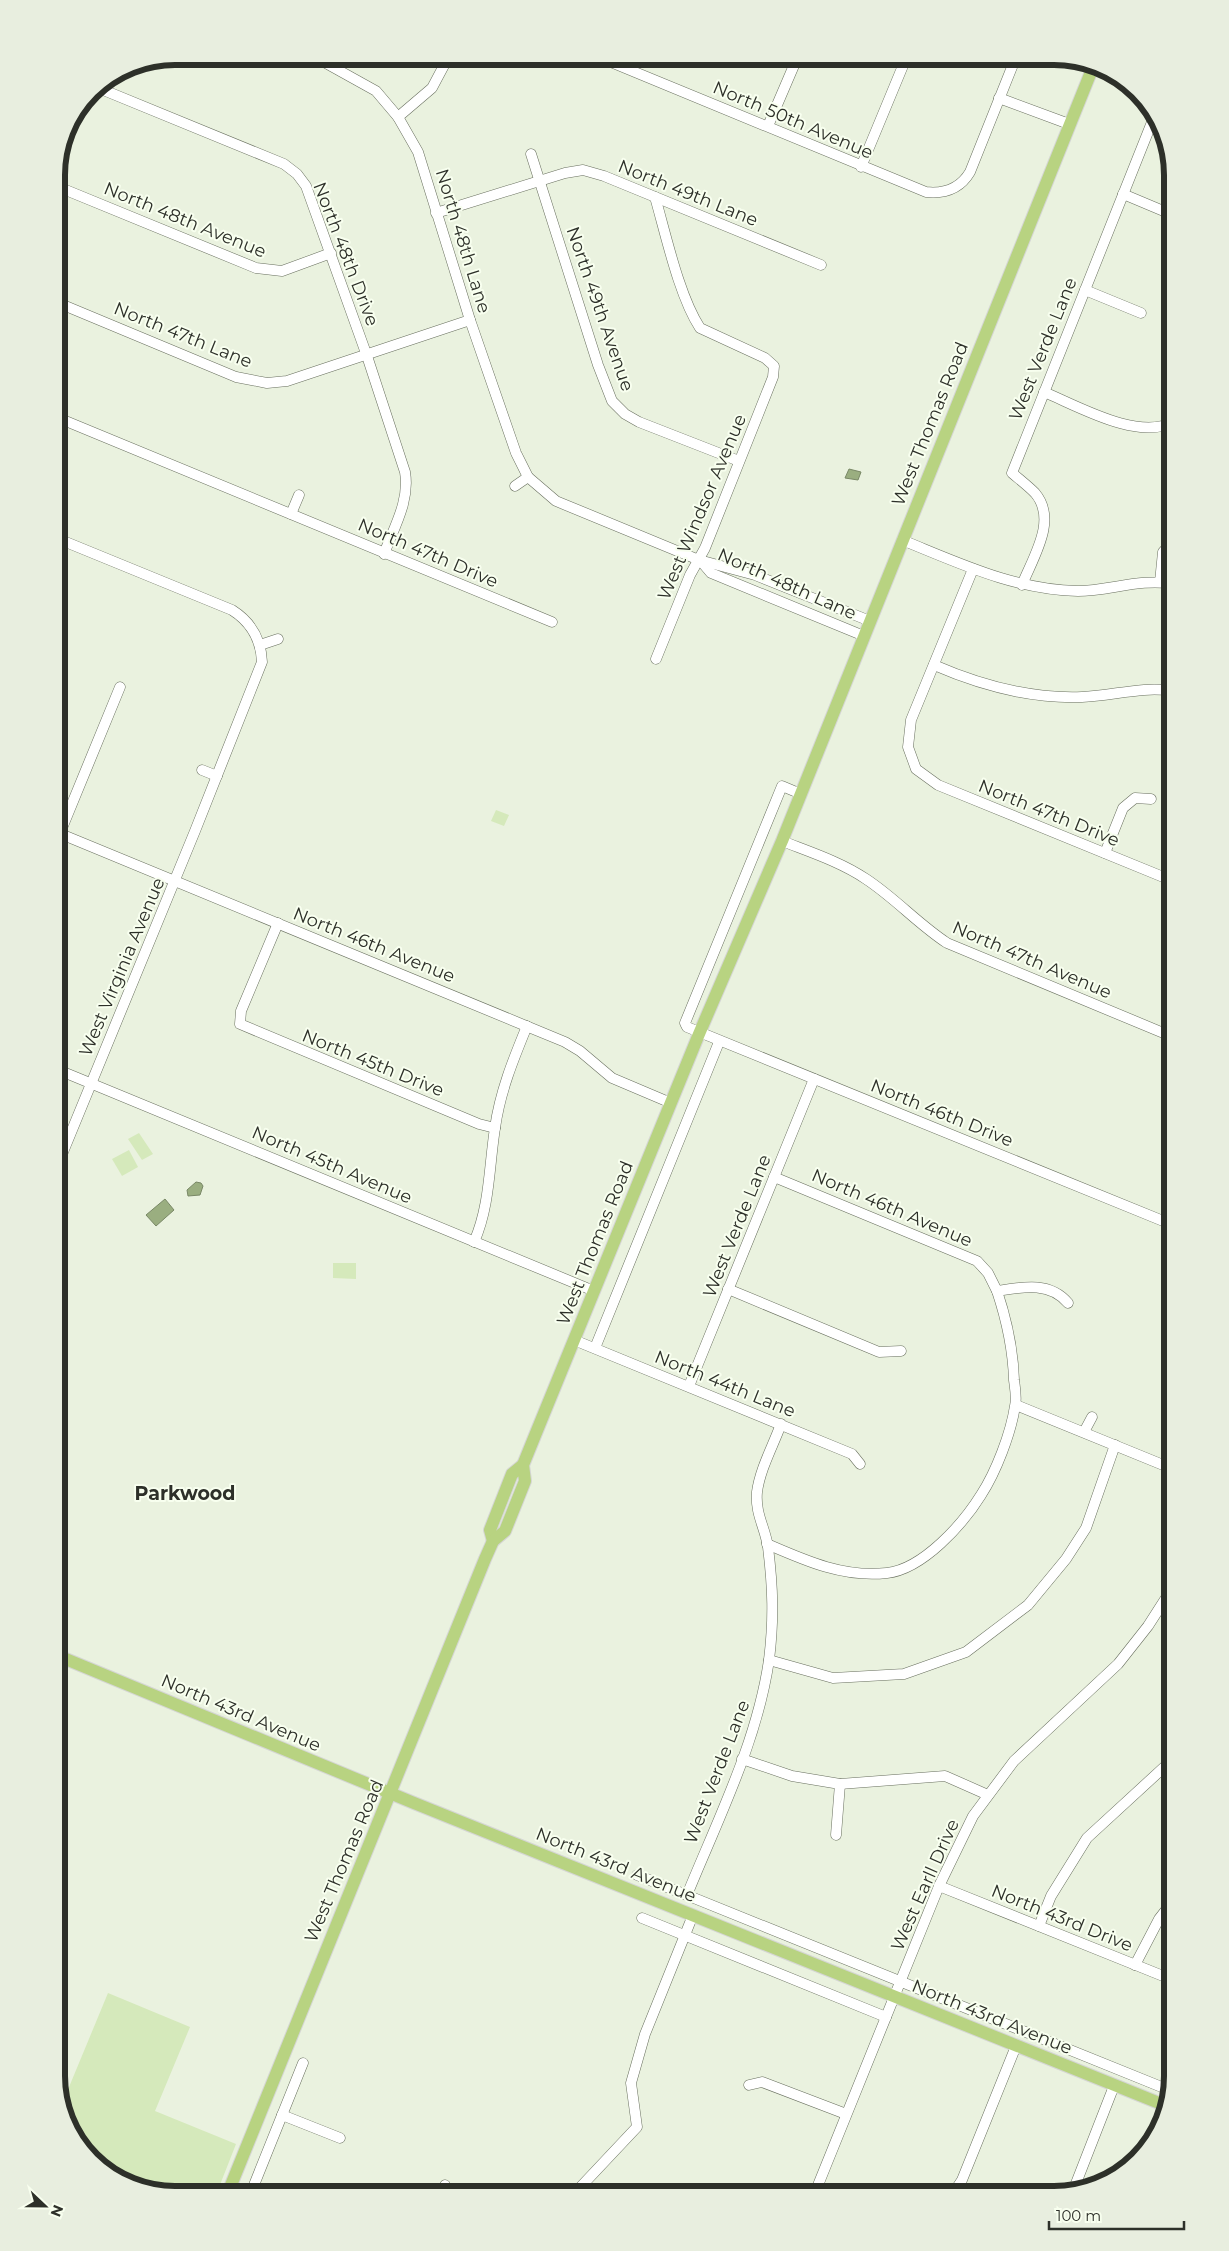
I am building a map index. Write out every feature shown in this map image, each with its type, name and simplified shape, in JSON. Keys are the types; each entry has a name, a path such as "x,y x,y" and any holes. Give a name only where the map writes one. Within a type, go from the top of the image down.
{"main road":[{"name":"West Thomas Road","path":"229,2186 493,1541 505,1531 511,1517 525,1481 523,1465 699,1034 782,841 1091,72"},
{"name":"North 43rd Avenue","path":"65,1659 391,1794 1160,2104"}],"street":[{"name":"North 48th Lane","path":"329,65 376,91 398,117 418,152 470,320 516,453 528,477 556,501 699,560 755,575 870,621"},
{"path":"398,117 432,88 444,65"},
{"name":"North 50th Avenue","path":"618,65 768,126 861,167 926,192 937,193 951,190 964,183 999,98"},
{"path":"768,126 794,65"},
{"path":"861,167 903,65"},
{"path":"1012,65 999,98 1069,124"},
{"name":"North 48th Drive","path":"104,90 284,164 297,174 306,186 367,356 407,484 406,498 384,554"},
{"name":"West Verde Lane","path":"1022,585 1043,532 1045,511 1035,494 1012,472 1151,124"},
{"path":"531,154 539,180"},
{"name":"North 49th Lane","path":"436,213 539,180 582,170 604,176 821,264"},
{"name":"North 49th Avenue","path":"539,180 598,365 612,401 625,414 639,422 739,461"},
{"name":"North 48th Avenue","path":"65,190 256,268 282,271 331,253"},
{"path":"1123,194 1164,210"},
{"name":"West Windsor Avenue","path":"655,197 676,269 694,319 700,328 765,358 774,366 773,377 699,560 690,574 656,659"},
{"path":"1084,290 1141,313"},
{"name":"North 47th Lane","path":"65,306 246,380 267,383 287,381 367,356 470,320"},
{"path":"1044,392 1129,427 1149,430 1164,425"},
{"name":"North 47th Drive","path":"65,421 552,622"},
{"path":"515,486 528,477"},
{"path":"291,514 299,494"},
{"path":"902,540 973,569 1022,585 1048,590 1102,590 1164,583"},
{"path":"65,541 232,610 246,621 260,645 278,639"},
{"path":"1160,582 1164,551"},
{"name":"North 48th Lane","path":"699,560 711,573 864,636"},
{"path":"973,569 934,665 981,683 1026,693 1082,697 1136,690 1164,690"},
{"name":"West Virginia Avenue","path":"65,1147 261,667 260,645"},
{"name":"North 47th Drive","path":"934,665 911,720 908,747 916,769 938,786 1164,877"},
{"path":"65,817 120,687"},
{"path":"202,770 217,776"},
{"path":"699,1034 688,1028 685,1023 782,786 801,794"},
{"path":"1105,853 1123,808 1135,798 1151,799"},
{"name":"North 46th Avenue","path":"65,836 565,1042 580,1051 612,1078 671,1103"},
{"name":"North 47th Avenue","path":"782,841 839,864 865,878 914,920 947,943 1164,1033"},
{"name":"North 45th Drive","path":"278,923 242,1011 240,1024 479,1124 495,1128"},
{"path":"474,1242 485,1206 495,1128 506,1075 527,1026"},
{"name":"North 46th Drive","path":"699,1034 1164,1221"},
{"path":"595,1348 719,1042"},
{"name":"North 45th Avenue","path":"65,1072 594,1291"},
{"name":"West Verde Lane","path":"689,1386 814,1079"},
{"name":"North 46th Avenue","path":"767,1544 816,1565 854,1574 889,1573 920,1562 952,1531 982,1495 1003,1450 1016,1405 1013,1348 1007,1320 997,1290 988,1273 977,1261 774,1177"},
{"path":"997,1290 1041,1287 1060,1294 1068,1303"},
{"path":"728,1289 879,1352 901,1351"},
{"name":"North 44th Lane","path":"574,1340 852,1454 860,1464"},
{"path":"1016,1405 1164,1465"},
{"path":"1084,1432 1092,1417"},
{"name":"West Verde Lane","path":"687,1896 760,1710 769,1660 774,1605 767,1544 758,1518 757,1493 762,1473 781,1424"},
{"path":"769,1660 833,1678 904,1674 966,1652 1028,1605 1066,1559 1086,1528 1115,1445"},
{"name":"West Earll Drive","path":"818,2186 939,1886 965,1831 988,1795 1028,1747 1118,1664 1148,1626 1164,1601"},
{"path":"742,1759 792,1776 840,1784 945,1776 988,1795"},
{"path":"1039,1926 1055,1888 1087,1838 1164,1767"},
{"path":"836,1835 840,1784"},
{"name":"North 43rd Avenue","path":"638,1875 1163,2088"},
{"name":"North 43rd Drive","path":"939,1886 1164,1977"},
{"path":"1135,1966 1159,1918 1164,1912"},
{"path":"581,2186 637,2127 631,2083 645,2034 693,1915"},
{"path":"642,1918 886,2018"},
{"path":"958,2186 1016,2046"},
{"path":"253,2186 303,2064"},
{"path":"749,2085 762,2082 846,2114"},
{"path":"1076,2184 1114,2086"},
{"path":"282,2115 340,2138"}],"shaded area":[{"path":"849,469 861,472 858,480 845,478"},
{"path":"496,810 509,815 504,826 491,821"},
{"path":"139,1133 153,1154 142,1160 128,1139"},
{"path":"129,1150 138,1167 122,1176 112,1159"},
{"path":"196,1182 201,1183 203,1186 200,1195 188,1196 187,1190"},
{"path":"165,1199 174,1210 156,1226 146,1215"},
{"path":"333,1263 356,1263 356,1279 333,1278"},
{"path":"108,1993 190,2027 155,2111 236,2144 220,2186 168,2186 153,2184 126,2175 102,2159 92,2149 73,2118 66,2093"}],"district":[{"name":"Parkwood","path":"185,1493"}]}
